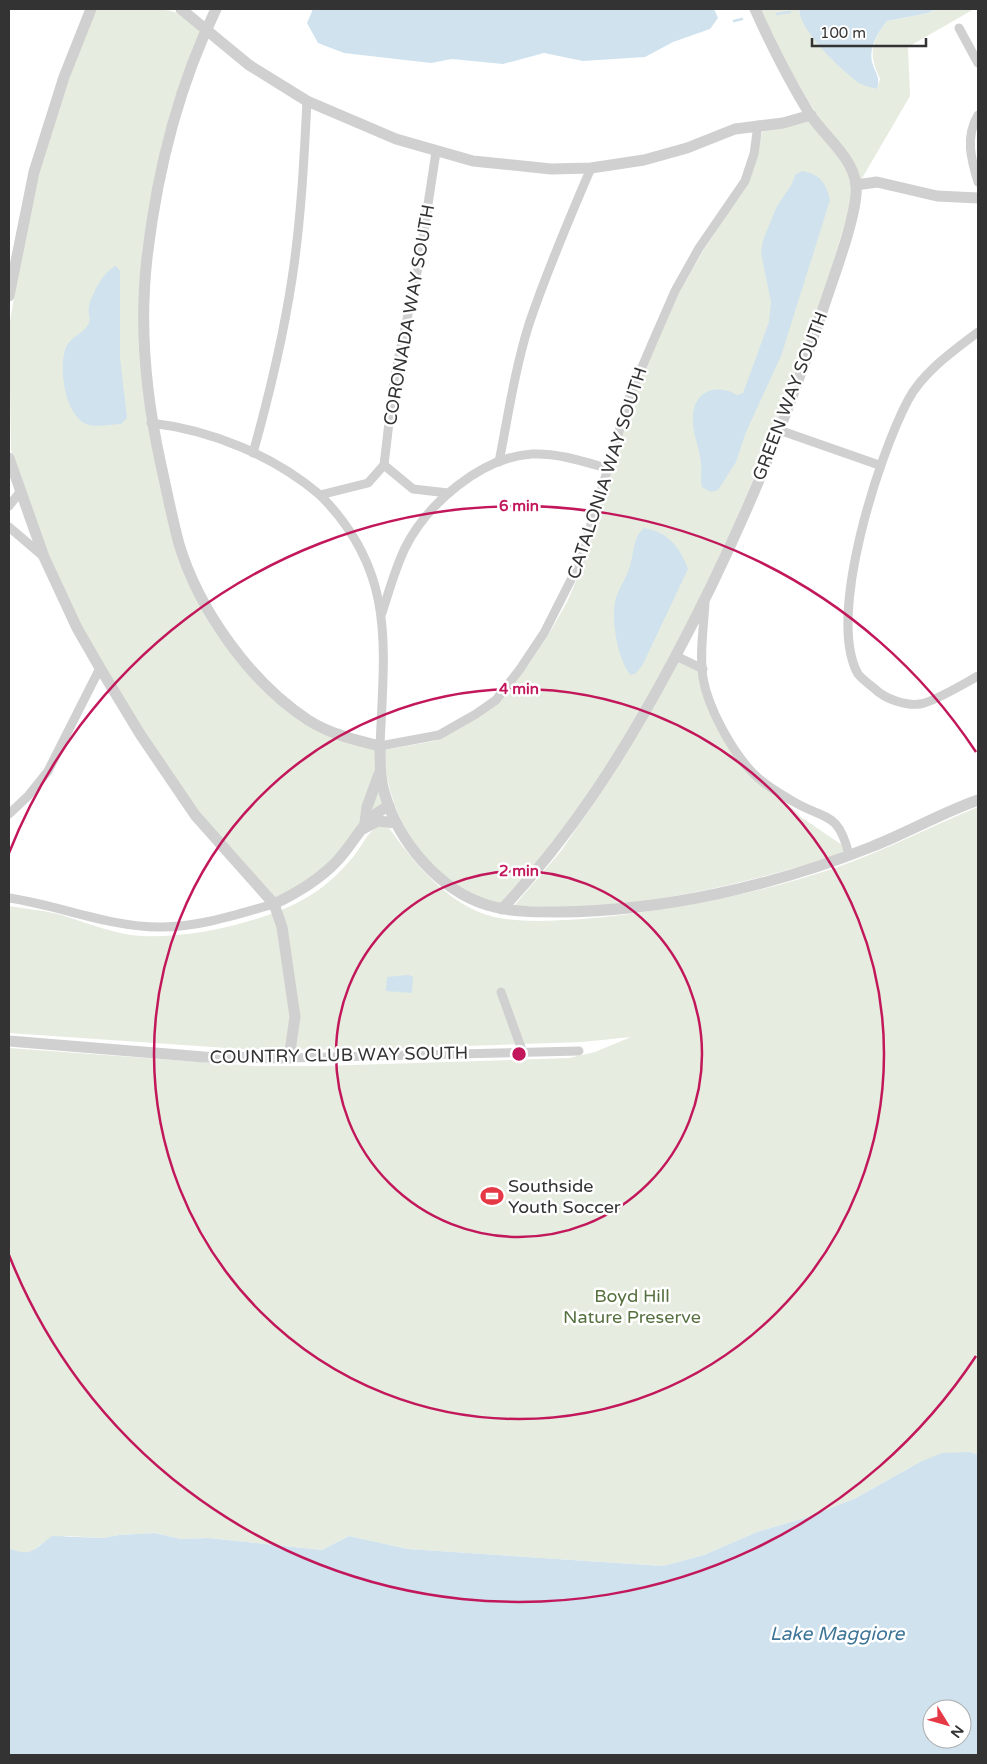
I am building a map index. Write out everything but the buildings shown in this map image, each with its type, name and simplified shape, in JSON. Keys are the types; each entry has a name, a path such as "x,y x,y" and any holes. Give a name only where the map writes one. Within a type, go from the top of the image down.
{"street":[{"path":"9,296 34,172 64,77 91,9"},
{"path":"181,9 207,28 249,65 307,101 357,124 436,152 508,166 551,169 591,168 644,160 687,148 735,129 783,122 811,115"},
{"path":"216,9 207,28 167,141 148,251 144,320 152,422 180,546 208,608 227,640 255,674 308,720 341,736 380,746"},
{"path":"755,9 773,49 811,115 847,160 856,185 877,182 937,196 978,198"},
{"path":"958,28 978,63"},
{"path":"253,453 273,380 292,280 302,191 307,101"},
{"path":"978,115 970,142 971,160 978,182"},
{"name":"CATALONIA WAY SOUTH","path":"380,746 439,735 496,700 520,670 563,600 582,555 606,468 630,395 675,291 699,248 745,181 754,154 758,125"},
{"name":"CORONADA WAY SOUTH","path":"384,466 394,380 421,254 436,152"},
{"path":"499,462 512,390 529,326 559,243 591,168"},
{"name":"GREEN WAY SOUTH","path":"502,909 558,846 610,772 706,601 779,430 834,275 852,217 856,185"},
{"path":"978,332 927,375 908,398 879,465 863,523 849,603 848,633 859,674 878,693 897,702 921,704 978,676"},
{"path":"152,422 182,426 253,453 289,472 320,495 355,536 368,560 382,616 383,658 380,746 381,770 389,806 396,823 414,850 445,881 485,905 502,909 533,912 593,911 719,893 848,856 978,800"},
{"path":"779,430 879,465"},
{"path":"382,616 392,578 405,547 428,513 448,493 474,474 514,457 549,455 606,468"},
{"path":"9,458 44,557 77,628 100,668 140,734 195,815 274,904 282,927 295,1017 289,1058"},
{"path":"320,495 368,483 384,466 414,489 448,493"},
{"path":"9,506 20,492"},
{"path":"9,527 44,557"},
{"name":"GREEN WAY SOUTH","path":"706,601 703,678 713,709 731,743 752,772 789,800 837,823 845,840 848,856"},
{"path":"676,656 703,669"},
{"path":"9,814 28,796 48,771 62,747 100,668"},
{"path":"363,827 367,808 381,770"},
{"path":"9,898 39,902 135,925 162,927 196,924 274,904 321,876 337,862 371,815 389,806"},
{"path":"363,827 378,821 396,823"},
{"path":"501,992 523,1052"},
{"name":"COUNTRY CLUB WAY SOUTH","path":"9,1041 204,1056 289,1058 579,1051"}],"green space":[{"path":"139,8 170,11 184,15 194,22 201,33 154,186 145,405 201,605 276,699 376,749 386,809 349,841 318,873 275,899 199,812 143,732 81,627 49,558 11,450 9,328 27,218 38,173 68,78 96,9"},
{"path":"760,9 799,9 799,13 877,89 880,79 874,62 873,48 877,36 887,21 928,13 936,9 974,9 908,47 910,96 861,180 806,97 770,32"},
{"path":"809,120 836,151 847,169 852,187 851,201 816,316 756,472 699,600 667,663 595,785 537,867 504,905 479,897 456,884 435,867 418,848 404,826 394,802 387,776 384,750 435,741 478,718 499,701 529,664 567,602 586,558 626,417 650,357 679,293 703,251 749,180 763,130"},
{"path":"678,661 698,671 728,745 801,817 842,845 844,853 720,887 658,899 584,908 514,906 561,851 613,775"},
{"name":"Boyd Hill Nature Preserve","path":"978,807 978,1455 970,1452 920,1462 856,1498 808,1517 757,1532 704,1555 663,1566 408,1549 349,1536 322,1550 208,1538 181,1539 155,1533 103,1538 66,1536 40,1545 32,1552 21,1553 9,1548 9,1048 255,1066 321,1066 569,1058 595,1052 631,1037 582,1042 352,1050 241,1049 9,1033 9,906 46,911 131,935 176,935 227,927 277,912 317,891 357,853 373,830 383,825 389,828 410,856 434,882 462,904 478,911 494,917 524,921 558,921 608,917 702,902 806,877 869,855"}],"water":[{"path":"313,9 714,9 718,18 710,29 673,42 645,57 583,61 544,53 503,64 452,59 431,63 344,53 318,43 307,23"},
{"path":"799,9 936,9 928,13 887,21 873,45 871,56 878,78 877,89 859,83 833,60 806,28"},
{"path":"802,171 813,174 821,180 830,200 781,356 746,432 736,462 718,490 711,492 702,487 700,458 693,424 694,409 697,401 707,392 721,390 737,395 743,393 769,322 771,302 761,253 763,240 777,206 792,184 795,175"},
{"path":"116,266 120,271 120,358 127,418 121,424 90,425 79,419 73,411 65,391 63,359 67,345 89,323 89,306 99,283 107,272"},
{"path":"644,528 660,533 672,542 677,547 688,569 642,666 636,673 631,675 622,660 616,638 614,606 627,575 636,541"},
{"path":"409,975 413,977 412,993 386,991 387,977"},
{"name":"Lake Maggiore","path":"970,1452 978,1455 978,1755 9,1755 9,1548 23,1552 32,1551 52,1536 103,1538 155,1533 181,1539 208,1538 322,1550 349,1536 408,1549 663,1566 704,1555 757,1532 808,1517 856,1498 920,1462 942,1453"}],"waterway":[{"path":"777,14 790,12"},
{"path":"734,21 742,19"}],"place":[{"name":"Southside Youth Soccer","path":"492,1196"}]}
